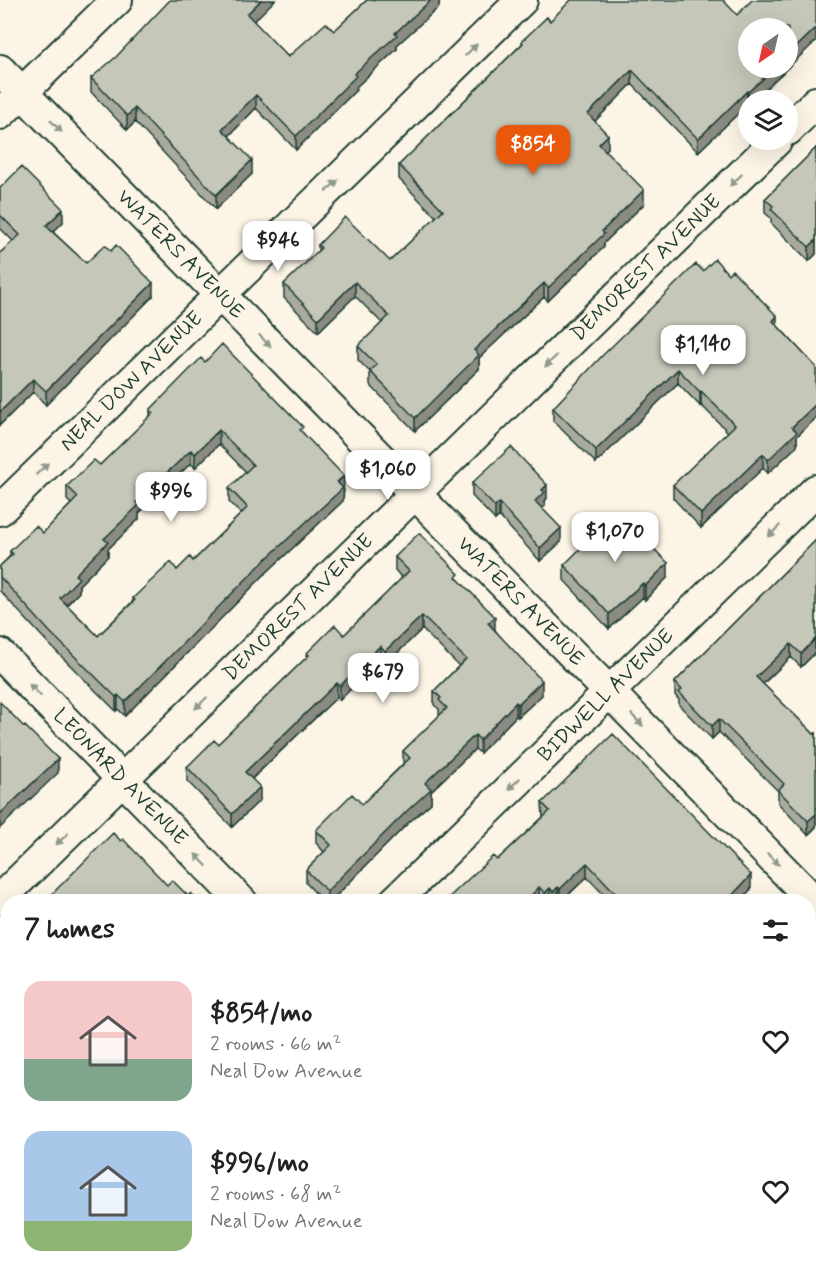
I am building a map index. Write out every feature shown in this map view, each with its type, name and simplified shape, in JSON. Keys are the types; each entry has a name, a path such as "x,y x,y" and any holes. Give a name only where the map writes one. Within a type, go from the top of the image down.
{"street":[{"path":"0,114 117,0"},
{"name":"NEAL DOW AVENUE","path":"0,510 522,0"},
{"name":"WATERS AVENUE","path":"0,69 808,894"},
{"path":"798,120 816,102"},
{"name":"DEMOREST AVENUE","path":"5,894 767,150"},
{"name":"BIDWELL AVENUE","path":"402,894 816,490"},
{"name":"LEONARD AVENUE","path":"0,654 234,894"}],"building":[{"path":"170,0 261,0 247,14 288,57 326,23 334,31 367,0 431,0 354,74 356,76 296,136 256,95 222,129 252,160 216,195 135,108 127,116 91,78 116,57"},
{"path":"571,0 723,0 737,15 752,0 816,0 816,28 798,45 798,18 738,18 738,78 764,78 750,90 738,90 738,100 698,139 632,70 588,114 608,135 599,144 644,190 602,231 604,234 548,288 544,283 474,350 479,355 415,418 370,371 377,365 358,346 389,316 355,282 318,319 284,284 321,248 318,245 345,217 390,261 443,210 399,165 547,17 550,21"},
{"path":"816,148 816,240 809,247 771,209 773,206 765,199"},
{"path":"21,167 63,209 46,226 86,263 105,245 111,251 116,245 153,283 46,391 33,379 0,412 0,253 20,235 0,215 0,188"},
{"path":"715,259 728,274 732,270 777,316 773,321 816,367 816,404 792,427 797,432 768,460 763,454 701,514 673,485 735,425 678,369 596,450 553,408 602,356 696,264 703,271"},
{"path":"222,344 303,427 300,430 344,476 337,482 343,488 265,560 125,702 118,695 116,697 50,632 0,577 0,566 13,554 10,551 36,526 43,533 78,497 67,486 94,460 100,465 153,413 150,410 201,358 205,362","holes":["219,430 253,465 229,488 247,507 246,509 193,561 190,557 177,570 171,562 98,636 60,598 79,578 75,575 108,542 104,539 139,505 136,502 191,450 195,454"]},
{"path":"511,447 547,485 542,490 545,492 535,501 561,528 540,548 499,503 495,507 472,483"},
{"path":"617,512 668,563 645,586 643,583 609,614 564,565"},
{"path":"419,533 459,574 456,577 495,617 488,623 542,681 518,704 516,702 480,740 475,735 425,783 431,789 327,891 306,870 331,845 316,830 352,794 362,804 410,758 403,751 447,708 434,691 466,659 422,616 385,651 380,646 340,686 337,683 245,772 260,787 232,814 187,767 214,740 218,744 309,655 307,653 335,625 344,635 409,571 395,557"},
{"path":"816,540 816,640 801,654 791,644 756,677 814,734 816,733 816,814 808,821 778,790 784,784 719,719 712,726 679,692 682,690 675,682"},
{"path":"0,702 58,759 0,814"},
{"path":"613,734 751,875 733,894 616,894 587,863 560,889 558,887 553,892 550,888 545,893 539,887 532,894 453,894 493,856 497,860 550,811 542,803"},
{"path":"113,833 121,841 123,839 167,885 172,880 186,894 52,894"}]}
